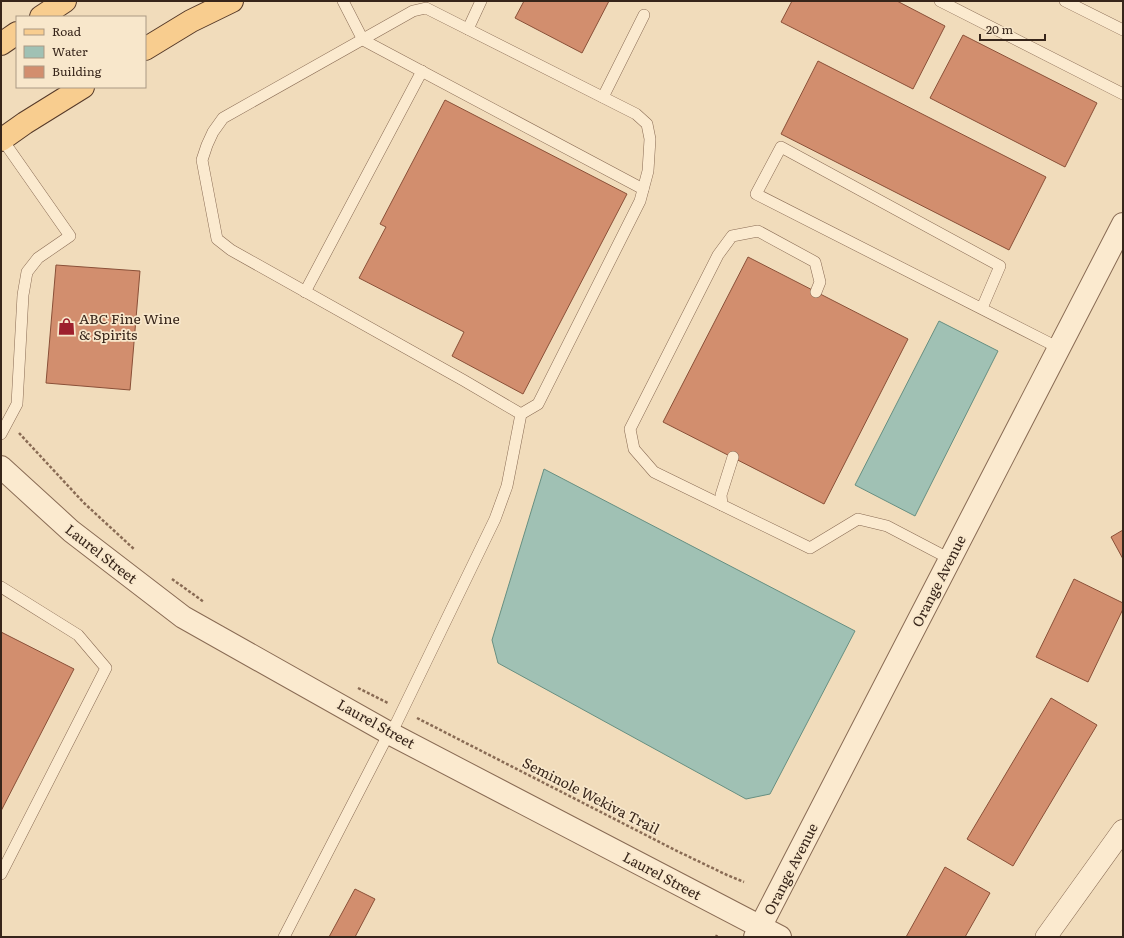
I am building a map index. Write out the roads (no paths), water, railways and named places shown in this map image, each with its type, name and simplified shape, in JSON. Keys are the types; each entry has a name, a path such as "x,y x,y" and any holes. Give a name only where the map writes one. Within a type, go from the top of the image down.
{"main road":[{"path":"42,16 65,1"},
{"path":"191,21 204,1"},
{"path":"146,48 191,21 232,1"},
{"path":"1,44 16,34"},
{"path":"2,140 25,123 80,88"}],"street":[{"name":"Orange Avenue","path":"758,932 1123,224"},
{"name":"Laurel Street","path":"1,467 71,531 183,616 390,733 758,932 780,937"},
{"path":"1046,937 1123,830"}],"lane":[{"path":"342,1 363,40 643,189"},
{"path":"468,29 481,1"},
{"path":"940,1 1123,94"},
{"path":"1065,1 1123,30"},
{"path":"284,937 390,733 495,518 507,486 521,414 538,404 640,201 648,171 650,139 647,124 636,114 426,8 413,11 224,118 213,132 202,160 217,239 231,250 521,414"},
{"path":"603,97 644,15"},
{"path":"305,292 422,71"},
{"path":"1,434 17,404 23,295 27,272 38,258 70,236 2,140"},
{"path":"982,308 1000,266 781,148 756,194 1059,348"},
{"path":"816,292 820,282 814,262 758,231 732,236 718,255 630,429 634,449 654,472 810,548 858,519 887,526 950,559"},
{"path":"722,505 721,495 733,457"},
{"path":"1,586 78,636 106,668 1,874"}],"water":[{"path":"939,321 998,351 915,516 855,485"},
{"path":"544,469 855,631 770,794 746,799 498,663 492,640"}],"place":[{"name":"ABC Fine Wine & Spirits","path":"66,327"}]}
